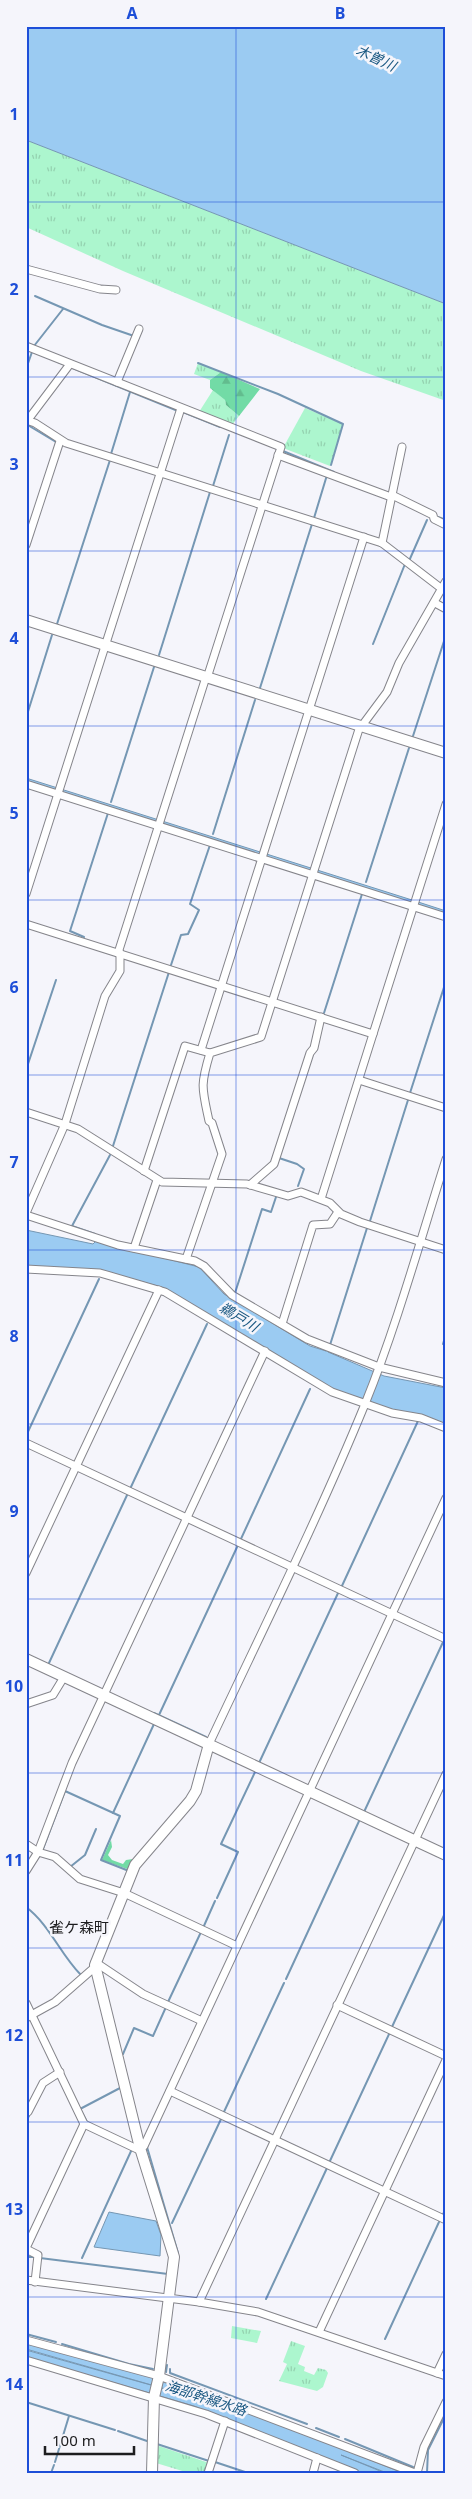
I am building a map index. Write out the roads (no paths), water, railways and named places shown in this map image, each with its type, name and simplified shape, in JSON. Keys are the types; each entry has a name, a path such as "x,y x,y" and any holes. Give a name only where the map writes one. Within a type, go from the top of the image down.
{"street":[{"path":"26,269 100,289 116,290"},
{"path":"116,382 139,328"},
{"path":"26,346 69,366 116,382 279,452 391,496 433,515 434,519 446,525"},
{"path":"69,366 26,420 35,423 60,440 382,543 442,589"},
{"path":"26,894 181,410"},
{"path":"26,545 60,440"},
{"path":"382,543 402,447"},
{"path":"279,452 119,953 120,971 105,996 65,1124 26,1214 134,1248 186,1259 204,1266 232,1295 308,1339 379,1368 446,1383"},
{"path":"201,1050 220,985 364,537"},
{"path":"144,1171 184,1046 210,1053 261,1037 361,726 386,692 399,662 435,603 446,581"},
{"path":"435,603 446,609"},
{"path":"26,620 446,753"},
{"path":"26,784 59,792 159,823 414,904 446,916"},
{"path":"321,1199 446,804"},
{"path":"26,924 373,1034"},
{"path":"250,1185 274,1164 310,1053 314,1048 321,1017"},
{"path":"186,1259 222,1154 212,1122 209,1121 202,1088 202,1077 210,1053"},
{"path":"359,1080 446,1108"},
{"path":"26,1112 65,1124 88,1135 157,1180 166,1183 250,1185 288,1196 301,1192 330,1203 338,1212 360,1222 446,1250"},
{"path":"29,2016 55,2002 95,1964 137,1862 190,1801 196,1791 209,1744 293,1567 366,1403 446,1159"},
{"path":"134,1248 157,1180"},
{"path":"282,1324 313,1225 330,1224 338,1212"},
{"path":"26,1269 100,1273 159,1290 332,1392 392,1413 421,1418 446,1428"},
{"path":"26,1573 159,1290"},
{"path":"26,1871 38,1852 72,1763 265,1351"},
{"path":"26,1443 446,1638"},
{"path":"26,2003 29,2016 60,2072 84,2124 137,2149 144,2146 446,1498"},
{"path":"26,1659 446,1855"},
{"path":"26,1704 53,1695 64,1677"},
{"path":"199,2302 446,1774"},
{"path":"26,1844 38,1852 55,1857 80,1879 124,1893 236,1946"},
{"path":"95,1964 143,1994 202,2021"},
{"path":"95,1964 140,2148 174,2253 159,2377 154,2395 152,2473"},
{"path":"319,2332 446,2058 337,2006"},
{"path":"26,2111 28,2112 43,2082 60,2072"},
{"path":"170,2091 446,2220"},
{"path":"35,2282 38,2255 26,2249 84,2124"},
{"path":"26,2280 199,2302 266,2314 446,2376"},
{"path":"26,2340 159,2377 416,2473 424,2447 446,2402"},
{"path":"437,2372 446,2354"},
{"path":"26,2360 154,2395 355,2473"},
{"path":"208,2473 225,2421"},
{"path":"313,2473 318,2458"}],"water":[{"name":"木曽川","path":"26,26 446,26 446,304 26,140"},
{"path":"26,778 446,911 446,915 26,782"},
{"name":"鵜戸川","path":"26,1230 93,1244 96,1241 199,1267 224,1294 310,1346 326,1351 329,1349 328,1352 384,1376 446,1388 446,1424 393,1411 361,1398 339,1393 161,1287 104,1271 26,1267"},
{"path":"109,2212 156,2221 161,2235 160,2256 94,2247"},
{"name":"海部幹線水路","path":"26,2342 158,2379 212,2397 403,2473 387,2473 341,2455 385,2473 362,2473 194,2406 26,2357 26,2350 190,2396 26,2349"}],"waterway":[{"path":"35,296 102,325 134,336"},
{"path":"34,346 63,309"},
{"path":"26,369 32,352"},
{"path":"58,362 178,411"},
{"path":"198,363 278,394 343,424 331,465"},
{"path":"111,454 130,392"},
{"path":"183,412 220,427"},
{"path":"26,424 56,442"},
{"path":"213,486 229,435"},
{"path":"283,451 334,472"},
{"path":"57,624 110,460"},
{"path":"314,518 327,475"},
{"path":"159,655 210,492"},
{"path":"438,517 446,520"},
{"path":"409,561 427,520"},
{"path":"260,688 312,524"},
{"path":"373,644 405,564"},
{"path":"26,718 52,635"},
{"path":"413,736 446,635"},
{"path":"111,802 154,667"},
{"path":"213,834 255,700"},
{"path":"366,882 409,748"},
{"path":"84,937 70,931 108,813"},
{"path":"171,965 181,935 188,934 199,910 190,904 210,845"},
{"path":"324,1013 362,894"},
{"path":"113,1146 169,972"},
{"path":"26,1070 56,980"},
{"path":"410,1093 446,981"},
{"path":"370,1221 408,1100"},
{"path":"95,1234 72,1226 110,1155"},
{"path":"279,1158 297,1164 304,1169 298,1186"},
{"path":"235,1293 262,1209 271,1212 276,1197"},
{"path":"330,1345 367,1228"},
{"path":"26,1436 99,1279"},
{"path":"130,1489 207,1324"},
{"path":"446,1334 443,1344 446,1345"},
{"path":"240,1541 310,1389"},
{"path":"341,1588 418,1421"},
{"path":"49,1663 128,1493"},
{"path":"159,1715 238,1545"},
{"path":"259,1763 339,1591"},
{"path":"364,1812 444,1640"},
{"path":"154,1713 206,1737"},
{"path":"113,1813 154,1724"},
{"path":"217,1898 238,1852 221,1844 256,1770"},
{"path":"43,1849 65,1791 120,1816 101,1860 129,1871"},
{"path":"286,1979 360,1819"},
{"path":"70,1867 85,1855 96,1829"},
{"path":"203,1928 215,1901"},
{"path":"26,1907 42,1922 81,1975"},
{"path":"391,2029 446,1911"},
{"path":"168,2002 201,1932"},
{"path":"223,2114 284,1983"},
{"path":"123,2054 134,2028 153,2036 166,2007"},
{"path":"329,2163 390,2032"},
{"path":"87,2122 80,2109 120,2088"},
{"path":"26,2121 29,2116"},
{"path":"172,2223 222,2117"},
{"path":"147,2147 178,2253 177,2269"},
{"path":"82,2258 132,2149"},
{"path":"266,2299 327,2168"},
{"path":"443,2214 446,2209"},
{"path":"385,2339 439,2222"},
{"path":"26,2257 35,2257"},
{"path":"40,2258 168,2274"},
{"path":"26,2334 56,2342"},
{"path":"62,2344 129,2364 153,2369"},
{"name":"海部幹線水路","path":"166,2372 167,2365"},
{"name":"海部幹線水路","path":"170,2369 170,2373 307,2424"},
{"path":"26,2402 115,2430"},
{"path":"427,2473 428,2450 446,2414"},
{"path":"55,2462 69,2416"},
{"path":"316,2428 339,2437"},
{"path":"118,2431 147,2441"},
{"path":"345,2439 413,2467"},
{"path":"157,2444 209,2461"},
{"path":"215,2462 248,2473"},
{"path":"51,2473 54,2465"}],"district":[{"name":"雀ケ森町","path":"79,1928"}]}
